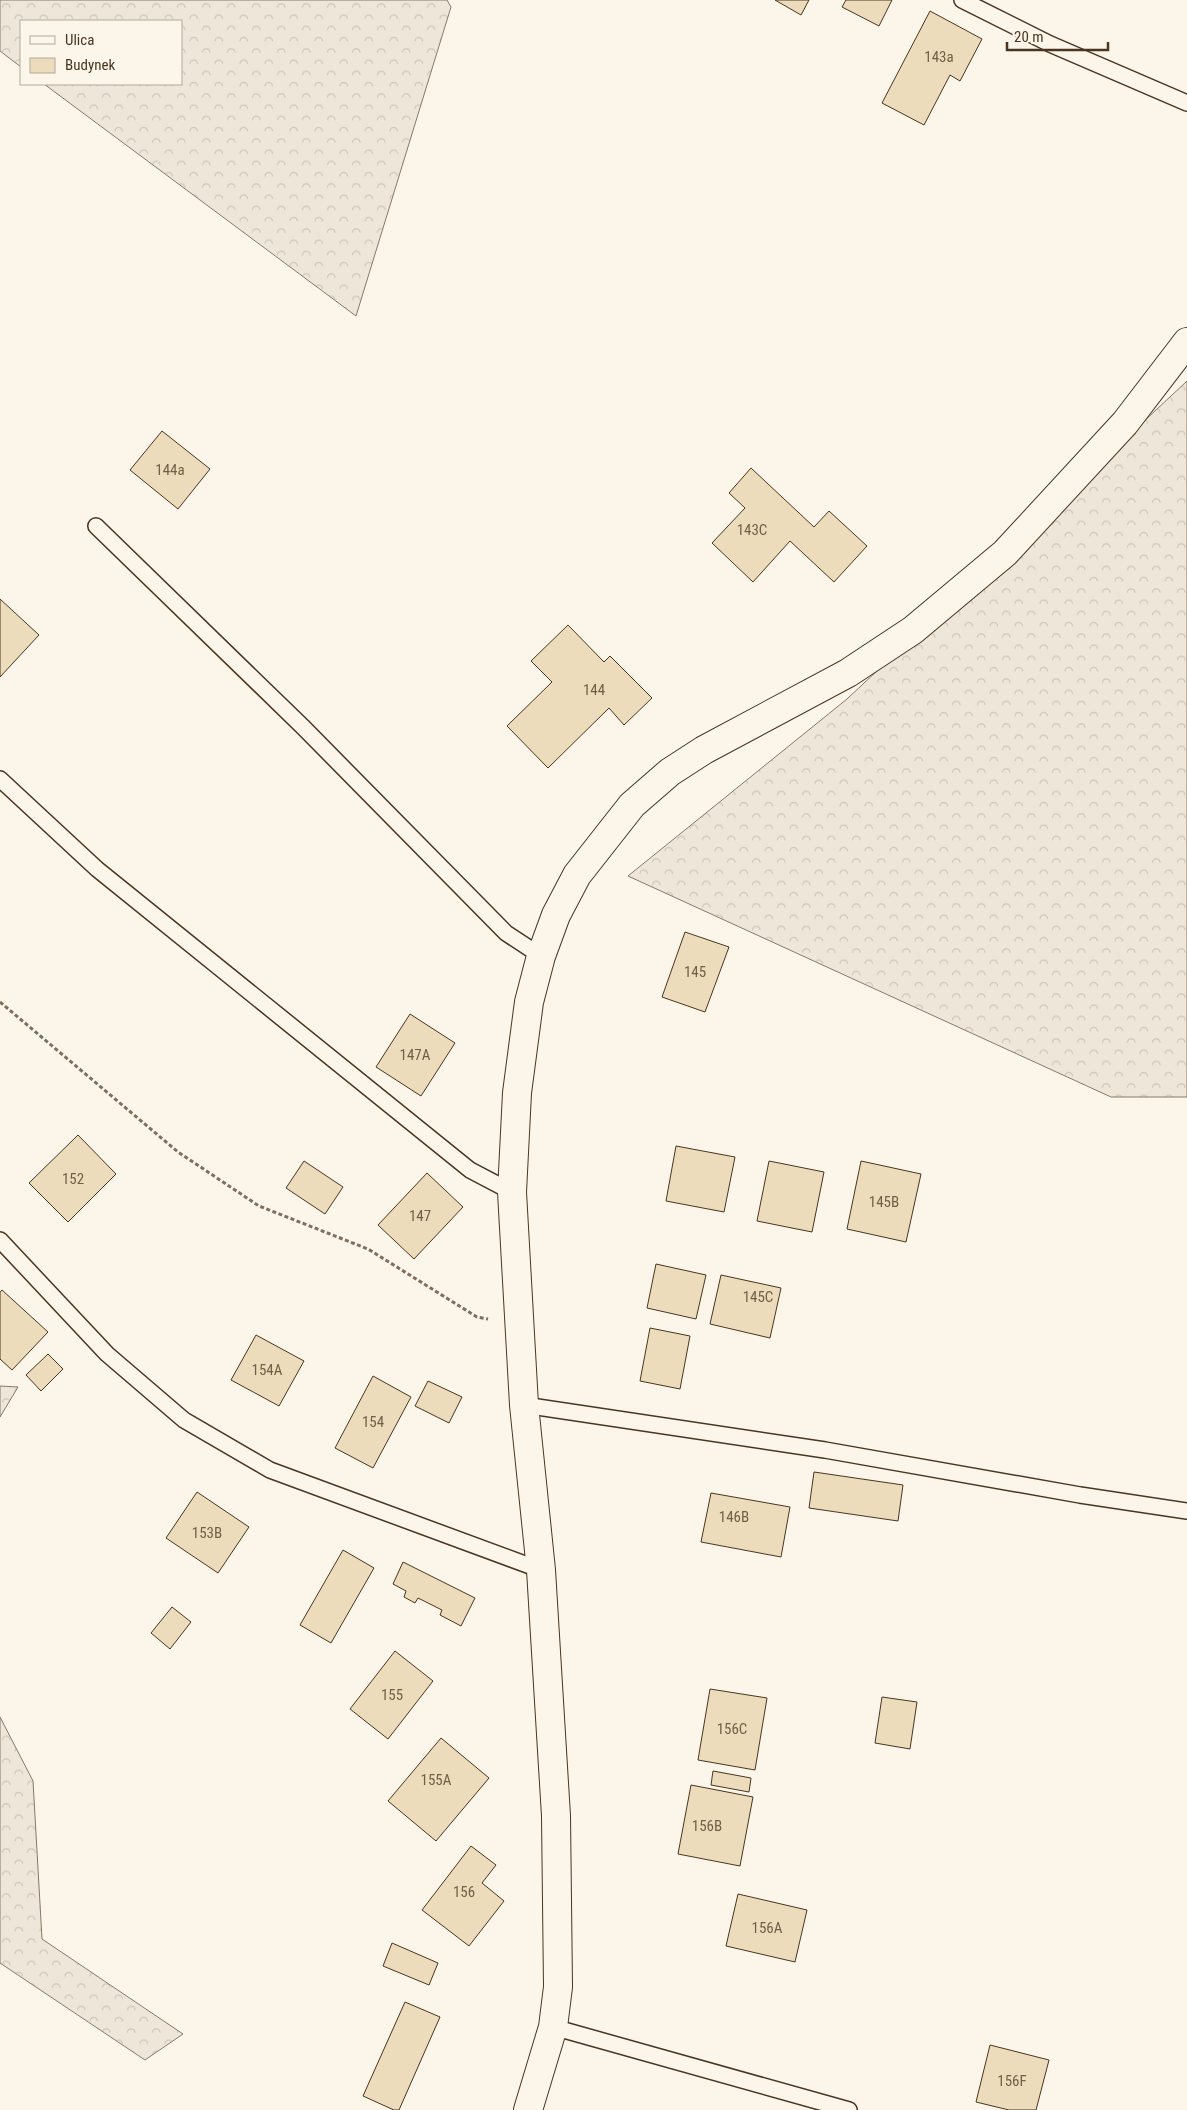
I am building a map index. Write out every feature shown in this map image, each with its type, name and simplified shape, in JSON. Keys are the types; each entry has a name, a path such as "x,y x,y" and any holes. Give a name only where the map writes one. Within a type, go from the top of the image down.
{"street":[{"path":"528,2110 553,2027 558,1987 556,1816 541,1570 524,1405 512,1192 517,1093 529,1002 541,956 556,915 577,875 632,805 670,772 704,750 848,673 912,630 1012,546 1124,423 1187,342"}],"lane":[{"path":"962,0 1050,44 1187,102"},
{"path":"96,526 304,727 506,933 541,956"},
{"path":"0,779 97,869 470,1170 512,1192"},
{"path":"0,1240 108,1354 184,1420 270,1470 541,1570"},
{"path":"524,1405 825,1450 1080,1495 1187,1511"},
{"path":"553,2027 849,2110"}],"path":[{"path":"0,1002 178,1152 259,1206 368,1249 478,1317 519,1324"}],"green space":[{"path":"0,0 447,0 451,7 356,316 45,85 182,85 182,20 20,20 20,66 0,51"},
{"path":"1187,381 1187,1097 1111,1097 628,876 847,699"},
{"path":"0,1386 18,1387 0,1417"},
{"path":"0,1717 33,1781 42,1939 183,2034 145,2060 0,1963"}],"building":[{"path":"775,0 809,0 801,15"},
{"path":"846,0 892,0 879,26 842,7"},
{"path":"930,11 982,39 960,81 950,75 924,125 882,103"},
{"path":"162,431 210,469 178,509 130,470"},
{"path":"751,468 814,527 829,511 867,546 834,582 790,541 753,582 712,543 745,508 729,493"},
{"path":"0,599 39,635 0,677"},
{"path":"568,625 604,662 610,656 652,698 624,725 609,708 548,768 507,726 552,682 531,661"},
{"path":"685,932 729,947 705,1012 662,997"},
{"path":"410,1014 455,1043 421,1096 376,1067"},
{"path":"78,1135 116,1174 68,1222 29,1183"},
{"path":"676,1146 735,1157 724,1212 666,1201"},
{"path":"304,1161 343,1187 325,1214 286,1188"},
{"path":"769,1161 824,1172 812,1232 757,1221"},
{"path":"861,1161 921,1174 906,1242 847,1229"},
{"path":"427,1173 463,1207 414,1259 378,1225"},
{"path":"656,1264 706,1275 696,1319 647,1308"},
{"path":"721,1275 781,1288 770,1338 710,1324"},
{"path":"2,1290 48,1332 12,1370 0,1359 0,1292"},
{"path":"650,1328 690,1336 680,1389 640,1381"},
{"path":"256,1335 304,1361 279,1406 231,1380"},
{"path":"48,1354 63,1369 41,1391 26,1375"},
{"path":"373,1376 411,1397 373,1468 335,1448"},
{"path":"428,1381 462,1397 449,1423 415,1406"},
{"path":"814,1472 903,1485 898,1521 809,1508"},
{"path":"197,1492 249,1527 218,1573 166,1538"},
{"path":"711,1493 790,1507 781,1557 701,1542"},
{"path":"343,1550 374,1568 331,1643 300,1625"},
{"path":"403,1562 475,1598 461,1626 440,1615 442,1610 418,1598 415,1603 404,1597 406,1591 393,1584"},
{"path":"172,1607 191,1622 170,1649 151,1633"},
{"path":"395,1651 433,1681 388,1739 350,1709"},
{"path":"710,1689 767,1698 755,1770 698,1760"},
{"path":"882,1697 917,1702 910,1749 875,1743"},
{"path":"441,1738 489,1778 436,1841 388,1801"},
{"path":"713,1771 751,1778 749,1792 711,1785"},
{"path":"691,1785 753,1797 740,1866 678,1854"},
{"path":"471,1846 496,1865 482,1883 504,1901 469,1946 422,1910"},
{"path":"738,1894 807,1910 795,1962 726,1946"},
{"path":"392,1943 438,1963 429,1985 383,1966"},
{"path":"405,2002 440,2017 399,2110 394,2110 363,2096"},
{"path":"990,2045 1049,2060 1036,2110 1009,2110 976,2102"}]}
